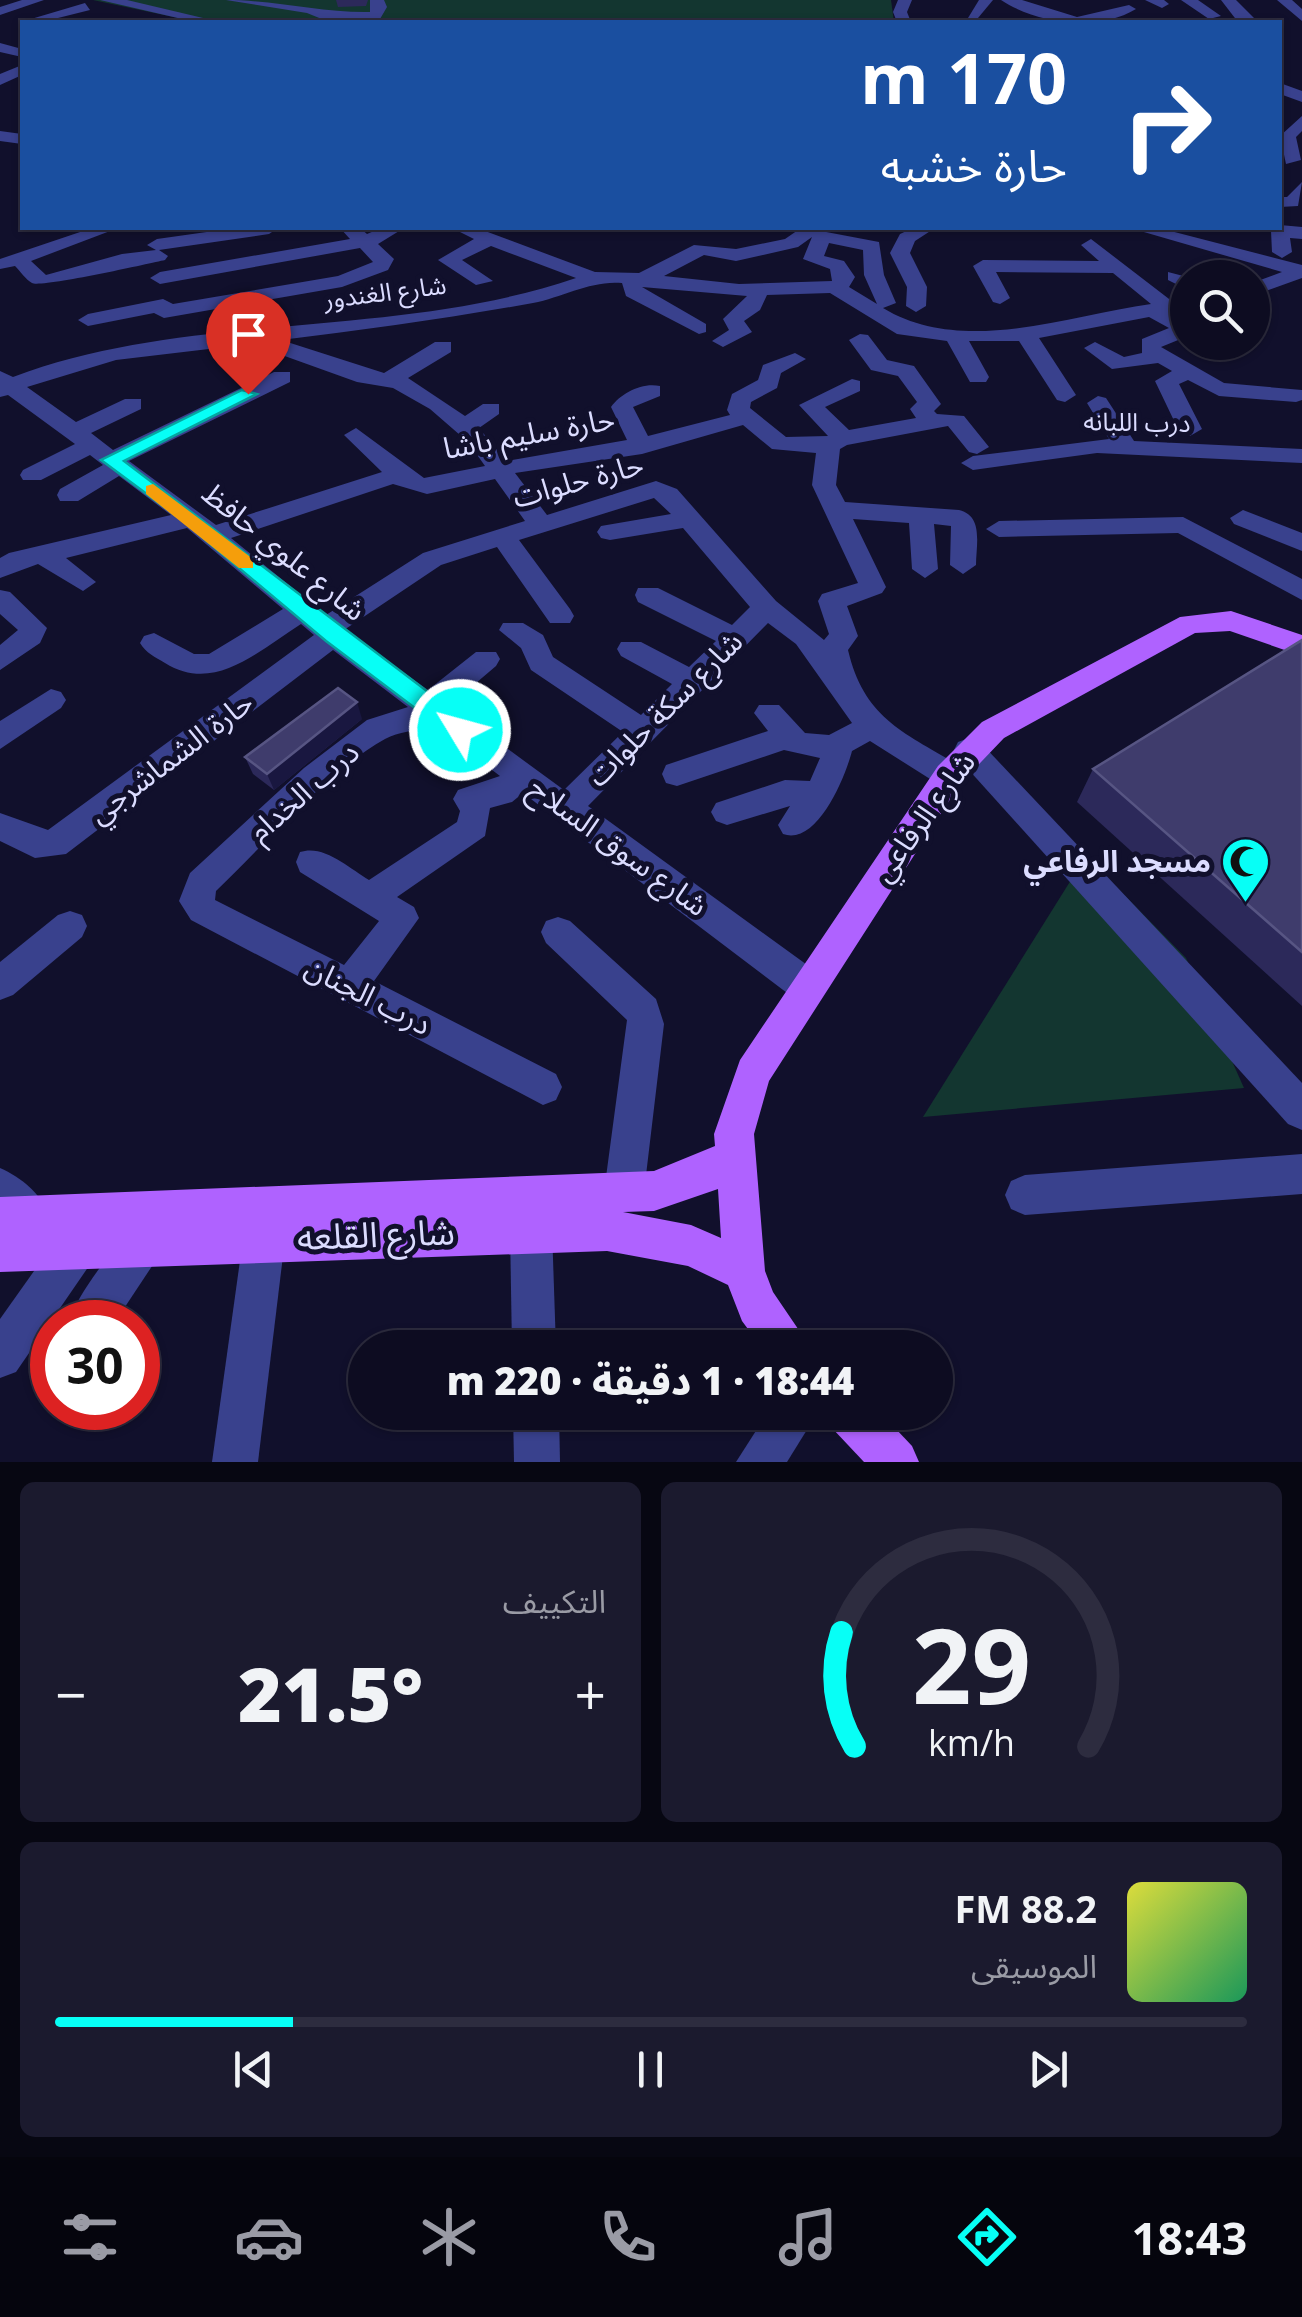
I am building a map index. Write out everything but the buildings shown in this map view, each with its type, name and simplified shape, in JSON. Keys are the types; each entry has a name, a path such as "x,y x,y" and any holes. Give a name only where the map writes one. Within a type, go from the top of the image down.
{"main road":[{"name":"شارع الرفاعي","path":"744,1272 734,1134 745,1092 808,986 959,762 993,730 1190,624 1231,620 1302,646"},
{"name":"شارع القلعه","path":"10,1207 624,1192 684,1184 735,1156"},
{"name":"شارع القلعه","path":"0,1251 531,1229 607,1230 663,1239 744,1272"},
{"path":"744,1272 758,1306 776,1330"},
{"path":"865,1430 896,1462"}],"street":[{"path":"13,21 37,0"},
{"path":"107,0 203,20"},
{"path":"233,0 315,5 336,20 375,16 380,7 376,0"},
{"path":"974,14 986,0"},
{"path":"1008,0 1071,20"},
{"path":"1077,20 1094,14 1106,0"},
{"path":"1188,0 1214,16"},
{"path":"1228,0 1248,20"},
{"path":"1284,0 1302,17"},
{"path":"1079,20 1129,9"},
{"path":"36,20 106,17"},
{"path":"1291,160 1288,136 1302,121"},
{"path":"1282,202 1292,202 1302,188"},
{"path":"16,259 103,230"},
{"path":"172,370 158,260 160,238 182,230"},
{"path":"158,260 243,230 259,296 259,335 293,352 364,377 390,379 438,404 466,426 540,524"},
{"path":"88,320 259,296 346,303 384,259 352,230"},
{"path":"8,236 16,259 42,280 84,273 122,260 250,262 368,241 392,230"},
{"path":"467,230 591,277 643,276 805,298 838,288 844,277 837,264 813,259 822,236 872,246 874,274 886,303"},
{"path":"699,328 630,289 643,276 701,249 740,254 802,238 811,230"},
{"path":"916,306 917,287 900,253 907,238 922,230"},
{"path":"1146,230 1302,271"},
{"path":"1282,252 1280,232 1302,233"},
{"path":"483,281 449,258 490,238"},
{"path":"1091,245 1170,309"},
{"path":"1211,260 1232,254"},
{"path":"1032,268 1040,284 1003,295 982,267 1114,266"},
{"path":"1270,283 1302,271"},
{"name":"شارع الغندور","path":"3,384 63,366 168,346 259,335 346,303 552,293 591,277"},
{"path":"838,288 904,330 954,335 1026,334 1170,309"},
{"path":"722,341 741,332 733,318 752,308 759,290"},
{"path":"1026,334 1065,395"},
{"path":"954,335 978,377"},
{"path":"1170,335 1150,344 1161,356 1218,389 1293,393"},
{"path":"795,358 771,370 767,385 740,399 738,410 780,444 836,442 930,422 921,409 930,404 906,371 879,365 860,340"},
{"path":"390,379 443,348"},
{"path":"1095,348 1120,364 1161,356"},
{"path":"293,352 272,367 304,393"},
{"path":"1190,372 1166,381 1190,429"},
{"path":"32,475 282,377"},
{"name":"شارع علوي حافظ","path":"3,384 190,517 321,625 430,706"},
{"path":"836,442 810,405 852,386"},
{"path":"642,447 622,407 627,400 652,391"},
{"path":"1098,402 1126,448"},
{"path":"69,495 132,404"},
{"path":"466,426 491,409"},
{"name":"حارة سليم باشا","path":"212,535 401,476 424,486 642,447 697,434 744,417"},
{"name":"درب اللبانه","path":"930,422 956,420 975,455 1074,447 1302,456"},
{"path":"356,435 401,476"},
{"path":"836,442 824,486 874,587 832,601 844,636 833,648 843,689"},
{"name":"حارة حلوات","path":"321,625 432,559 652,489 665,492 766,608 798,628 871,727"},
{"path":"837,510 962,520 964,565"},
{"path":"922,514 924,569"},
{"path":"0,569 18,558 132,532 154,531 190,517"},
{"path":"1243,518 1302,544"},
{"path":"610,532 688,519"},
{"path":"999,529 1183,525 1302,591"},
{"path":"502,535 560,616"},
{"path":"44,555 83,582"},
{"path":"648,596 735,639"},
{"path":"0,600 33,628 30,636 0,660"},
{"name":"شارع سكة حلوات","path":"565,809 766,608"},
{"path":"154,643 189,664 214,665 321,625"},
{"name":"حارة الشماشرجي","path":"0,826 44,846 54,844 321,625"},
{"path":"513,630 533,642 541,663 643,731"},
{"path":"631,649 692,682"},
{"name":"درب الخدام","path":"196,901 202,884 315,777 378,728 410,721 486,659"},
{"path":"0,737 51,700"},
{"name":"شارع سوق السلاح","path":"430,706 808,986"},
{"path":"677,774 779,725 801,746 837,748 871,727 959,762 1302,1111"},
{"path":"794,825 833,773 837,748"},
{"path":"368,900 474,827 476,812 468,800 501,792 522,776"},
{"path":"727,812 785,793 818,794"},
{"path":"312,862 368,900 399,914 402,922 349,986"},
{"name":"درب الجنان","path":"196,901 203,910 543,1086"},
{"path":"0,984 70,926"},
{"path":"558,932 635,1001 646,1024 624,1192"},
{"path":"1024,1195 1302,1174"},
{"path":"531,1229 534,1330"},
{"path":"235,1462 264,1240"},
{"path":"105,1300 145,1245"},
{"path":"0,1356 76,1248"},
{"path":"536,1430 537,1462"},
{"path":"759,1462 783,1430"}],"green space":[{"path":"93,0 891,0 894,20 188,20"},
{"path":"1086,856 1186,958 1244,1088 923,1117"}],"slow traffic":[{"path":"153,490 246,563"}],"place":[{"name":"مسجد الرفاعي","path":"1246,904"}],"route":[{"path":"248,394 110,460 190,517 333,636 460,730"}]}
